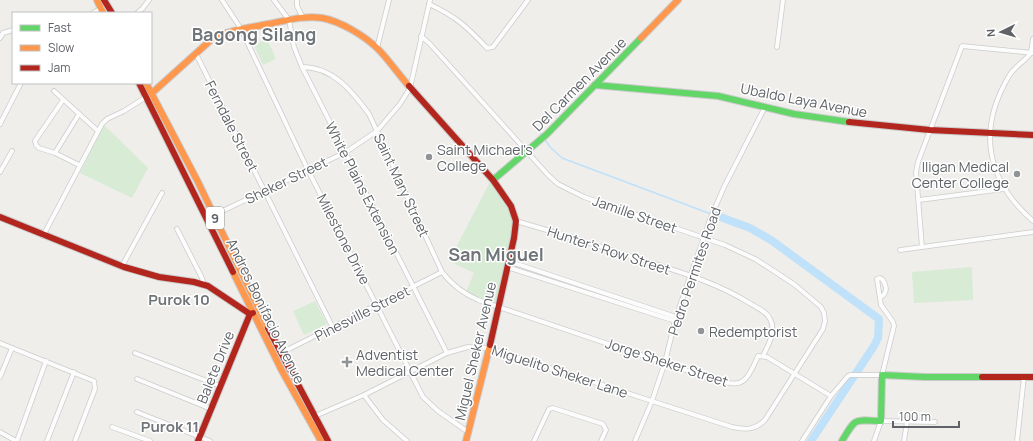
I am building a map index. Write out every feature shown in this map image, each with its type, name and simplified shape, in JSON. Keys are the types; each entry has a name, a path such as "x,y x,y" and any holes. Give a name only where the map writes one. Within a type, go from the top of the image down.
{"main road":[{"path":"97,0 102,11"},
{"name":"Del Carmen Avenue","path":"493,180 544,136 678,0"},
{"path":"106,3 111,12"},
{"path":"149,95 212,39 221,34 303,18 321,18 336,22 363,37 377,48 410,88 493,180 511,206 516,220"},
{"name":"Andres Bonifacio Avenue","path":"140,84 149,95 214,215 281,353 328,441"},
{"name":"Andres Bonifacio Avenue","path":"146,84 149,95 175,153 252,313 321,441"},
{"name":"Ubaldo Laya Avenue","path":"595,85 718,96 794,114 871,125 930,130 1033,135"},
{"path":"0,217 43,236 122,266 159,277 204,285 217,291 252,313 260,309"},
{"name":"Miguel Sheker Avenue","path":"466,441 481,384 508,264 516,220"},
{"name":"Balete Drive","path":"199,439 252,313"},
{"path":"842,441 852,424 859,420 881,422 882,375 925,378 1033,377"}],"street":[{"path":"138,12 149,0"},
{"name":"Milestone Drive","path":"222,0 241,29 308,170 423,397 451,421 468,432"},
{"path":"274,0 289,20"},
{"path":"298,0 297,6 303,18"},
{"path":"377,48 389,0"},
{"path":"430,2 461,21 489,49 493,47 528,0"},
{"path":"777,47 783,0"},
{"name":"Sheker Street","path":"214,215 346,152 377,131 400,104 410,88 430,2"},
{"path":"102,11 106,3"},
{"name":"White Plains Extension","path":"289,20 294,47 302,67 447,353"},
{"path":"0,38 3,33 12,30"},
{"name":"Jamille Street","path":"421,36 528,151 548,175 558,184 584,197 725,245 755,260 795,286 820,307 824,313 825,322 823,329 810,351 794,372"},
{"path":"1033,39 1032,53 1011,73 1001,89 995,104 990,133 990,150 994,165 1004,189 1016,205 1033,221"},
{"path":"922,247 916,172 918,162 962,46 1032,53"},
{"name":"Ferndale Street","path":"196,54 333,328"},
{"name":"Saint Mary Street","path":"302,67 311,67 323,70 334,76 347,87 369,114 442,272 452,284 465,295 498,307"},
{"path":"0,124 20,84"},
{"path":"54,91 98,131"},
{"path":"43,236 102,124 107,119 124,111 149,95"},
{"path":"63,100 35,141 36,145 39,148 55,153 80,165"},
{"name":"Pedro Permites Road","path":"635,441 652,401 665,362 675,319 704,237 724,187 765,106"},
{"path":"55,153 79,114"},
{"path":"0,172 12,151"},
{"path":"919,200 1004,189"},
{"path":"122,266 162,193"},
{"name":"Hunter's Row Street","path":"516,220 689,276 738,296 770,318 773,330 772,337 763,356"},
{"path":"177,229 202,278 204,285"},
{"path":"900,250 1033,232"},
{"path":"508,264 675,319"},
{"path":"508,264 675,319"},
{"name":"Pinesville Street","path":"281,353 442,272"},
{"path":"802,441 831,396 848,376 854,374 882,375 894,326 893,322 881,305 880,298"},
{"name":"Jorge Sheker Street","path":"498,307 725,383 738,384 743,382 748,377 758,356 763,356"},
{"path":"0,343 94,381 95,389 75,441"},
{"name":"Miguelito Sheker Lane","path":"314,417 364,395 447,353 468,347 488,348 732,427 744,429 760,425 765,420 794,372"},
{"path":"0,377 12,348"},
{"path":"135,353 220,386"},
{"path":"763,356 794,372 831,396"},
{"path":"0,432 17,441 46,361"},
{"path":"47,441 74,372"},
{"path":"1017,441 1024,377"},
{"path":"137,379 211,409"},
{"path":"364,395 383,420 407,441"},
{"path":"534,441 549,409 552,408 603,424 606,430 601,441"},
{"path":"137,412 199,439 210,441"},
{"path":"874,441 881,422 935,422"},
{"path":"904,441 907,422"},
{"path":"112,427 150,441"}],"green space":[{"path":"267,39 276,59 263,65 254,45"},
{"path":"104,125 148,168 132,198 80,173"},
{"path":"490,182 499,192 509,209 513,229 496,304 466,292 474,273 449,261"},
{"path":"972,267 973,300 914,303 912,272"},
{"path":"315,301 327,324 304,335 293,311"}],"waterway":[{"path":"534,127 542,135"},
{"path":"544,138 550,147 562,158 711,214"},
{"path":"715,215 750,228 771,240 879,319 878,338 874,346 811,441"}],"traffic: fast":[{"path":"493,180 547,134 641,38"},
{"path":"595,85 718,96 794,114 849,122"},
{"path":"842,441 853,424 865,420 881,421 882,375 982,377"}],"traffic: slow":[{"path":"97,0 103,12"},
{"path":"641,38 678,0"},
{"path":"152,93 212,39 225,33 308,17 322,18 337,22 359,34 378,49 409,86"},
{"path":"147,84 198,182 268,328"},
{"path":"233,272 281,369 321,441"},
{"path":"466,441 490,345"}],"traffic: jam":[{"path":"104,0 111,12"},
{"path":"139,84 233,272"},
{"path":"409,86 493,180 511,206 516,221 514,238 490,345"},
{"path":"849,122 930,130 1033,135"},
{"path":"0,217 124,267 159,277 194,282 208,286 250,314"},
{"path":"198,441 250,314 253,313"},
{"path":"268,328 328,441"},
{"path":"982,377 1033,377"}],"place":[{"name":"Saint Michael's College","path":"429,157"},
{"name":"Iligan Medical Center College","path":"1017,174"},
{"name":"Redemptorist","path":"701,331"},
{"name":"Adventist Medical Center","path":"347,362"}],"district":[{"name":"Bagong Silang","path":"254,34"},
{"name":"San Miguel","path":"496,254"},
{"name":"Purok 10","path":"179,299"},
{"name":"Purok 11","path":"170,426"}]}
